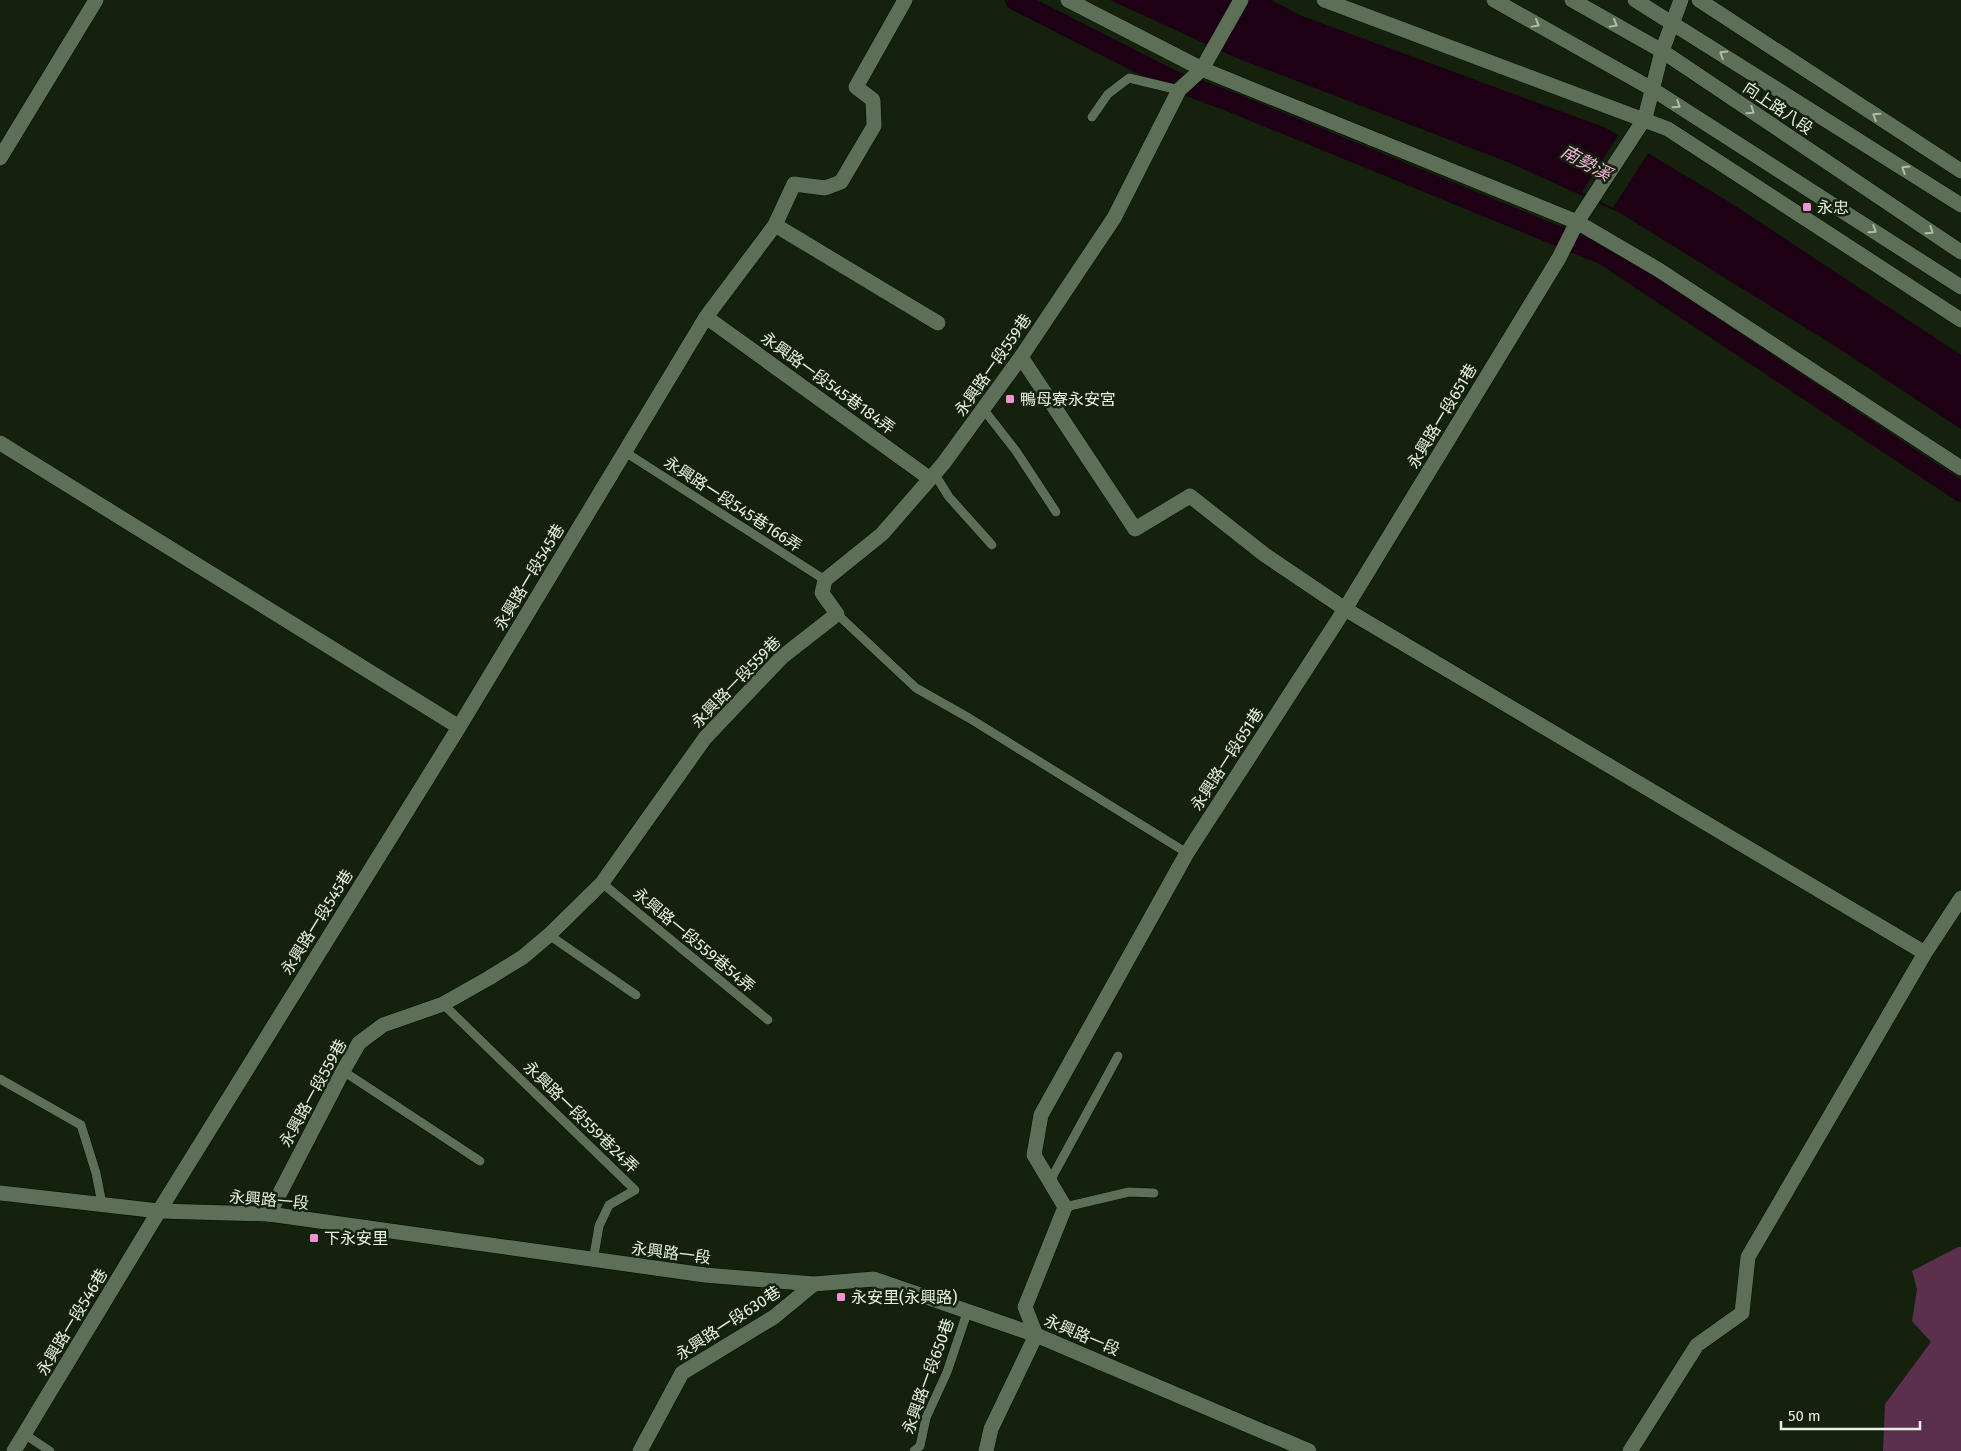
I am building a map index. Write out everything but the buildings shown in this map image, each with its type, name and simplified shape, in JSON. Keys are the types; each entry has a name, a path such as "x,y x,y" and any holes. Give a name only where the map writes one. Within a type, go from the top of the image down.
{"street":[{"path":"0,158 96,0"},
{"name":"永興路一段545巷","path":"159,1211 459,727 706,317 775,225 794,184 826,188 842,182 874,126 873,100 856,87 904,0"},
{"path":"1068,0 1202,69 1577,222 1659,270 1961,468"},
{"name":"永興路一段559巷","path":"825,580 882,534 984,410 1114,218 1178,90 1202,69 1241,0"},
{"path":"1324,0 1645,118 1668,129 1961,320"},
{"path":"1494,0 1652,89 1961,287"},
{"name":"向上路八段","path":"1572,0 1662,51 1961,252"},
{"name":"向上路八段","path":"1634,0 1673,22 1961,205"},
{"name":"永興路一段651巷","path":"1066,1207 1034,1155 1040,1115 1187,853 1345,609 1559,258 1577,222 1645,118 1662,51 1681,0"},
{"path":"1700,0 1961,171"},
{"path":"775,225 938,323"},
{"name":"永興路一段545巷184弄","path":"706,317 931,475"},
{"path":"1021,358 1135,529 1190,496 1265,556 1345,609 1925,953"},
{"path":"0,443 459,727"},
{"path":"825,580 822,593 837,614"},
{"name":"永興路一段559巷","path":"269,1214 343,1070 360,1043 382,1025 443,1004 516,961 549,936 602,883 704,738 782,656 837,614"},
{"path":"1630,1451 1697,1345 1742,1313 1748,1257 1925,953 1961,898"},
{"name":"永興路一段","path":"0,1193 159,1211 269,1214 593,1261 705,1275 814,1284 874,1279 1036,1335 1308,1451"},
{"path":"986,1451 991,1429 1036,1335 1024,1307 1066,1207"},
{"name":"永興路一段546巷","path":"14,1451 159,1211"},
{"name":"永興路一段630巷","path":"640,1451 682,1372 774,1317 814,1284"}],"lane":[{"path":"1092,118 1108,94 1129,78 1178,90"},
{"path":"984,410 1016,451 1056,512"},
{"name":"永興路一段545巷166弄","path":"625,452 825,580"},
{"path":"931,475 992,545"},
{"path":"837,614 916,688 969,718 1187,853"},
{"name":"永興路一段559巷54弄","path":"602,883 768,1020"},
{"path":"549,936 636,995"},
{"name":"永興路一段559巷24弄","path":"443,1004 635,1190 609,1205 599,1226 593,1261"},
{"path":"1050,1181 1118,1056"},
{"path":"343,1070 480,1161"},
{"path":"0,1079 80,1125 96,1173 102,1204"},
{"path":"1066,1207 1129,1192 1154,1193"},
{"name":"永興路一段650巷","path":"914,1451 920,1446 926,1418 947,1372 968,1310"},
{"path":"24,1434 50,1451"}],"shaded area":[{"path":"1961,1247 1961,1451 1883,1451 1885,1404 1931,1342 1912,1321 1917,1289 1912,1271"}],"water":[{"name":"南勢溪","path":"1110,0 1271,0 1302,16 1606,128 1726,200 1961,355 1961,429 1835,346 1620,213 1510,163 1232,56"}],"pier":[{"path":"1619,134 1649,152 1613,208 1582,192"}],"waterway":[{"path":"1015,0 1174,81 1226,100 1604,255 1961,492"}],"place":[{"name":"永忠","path":"1807,207"},
{"name":"鴨母寮永安宮","path":"1010,399"},
{"name":"下永安里","path":"314,1238"},
{"name":"永安里(永興路)","path":"841,1297"}]}
